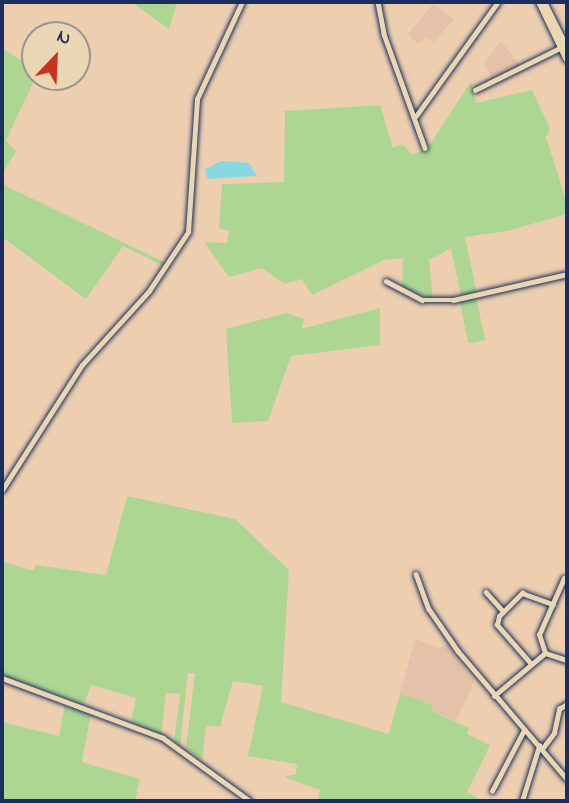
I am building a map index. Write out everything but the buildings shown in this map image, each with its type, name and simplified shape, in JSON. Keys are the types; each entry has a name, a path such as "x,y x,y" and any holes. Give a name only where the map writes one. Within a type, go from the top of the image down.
{"main road":[{"path":"542,2 565,47 567,60"}],"street":[{"path":"2,490 82,365 149,290 188,232 197,99 242,2"},
{"path":"378,2 384,34 416,116 425,148"},
{"path":"416,116 498,2"},
{"path":"475,90 565,47"},
{"path":"386,281 422,300 453,300 567,274"},
{"path":"416,573 429,609 494,696 567,779"},
{"path":"545,653 539,635 564,578"},
{"path":"486,592 502,610"},
{"path":"531,664 497,625 502,610 526,592 553,604"},
{"path":"494,696 545,653"},
{"path":"545,653 567,660"},
{"path":"2,678 163,738 250,801"},
{"path":"522,801 540,747 554,733 559,709 567,704"},
{"path":"492,791 524,730"}],"shaded area":[{"path":"433,4 454,19 434,42 426,37 418,44 408,34"},
{"path":"501,41 520,65 492,79 484,63"},
{"path":"415,639 439,648 447,644 474,682 456,721 432,711 431,705 400,693"}],"green space":[{"path":"131,2 177,2 169,29"},
{"path":"2,48 21,61 21,91 29,91 6,140 16,151 2,175"},
{"path":"471,82 476,103 532,90 550,129 546,137 567,204 567,214 507,231 465,237 477,294 461,296 451,248 429,260 433,299 402,288 403,258 384,260 312,295 302,279 284,284 262,268 229,277 204,242 227,243 229,231 219,228 222,184 284,182 285,111 380,105 393,148 403,144 412,155 428,147"},
{"path":"2,184 166,263 164,266 123,246 86,299 2,237"},
{"path":"476,297 485,340 469,344 459,301"},
{"path":"380,308 380,345 291,356 268,421 232,423 226,329 286,313 305,319 301,329"},
{"path":"127,496 235,519 289,570 281,702 389,734 400,693 432,705 432,711 469,728 467,734 490,745 467,792 483,801 318,801 320,790 284,777 296,774 297,764 248,756 263,686 233,681 220,727 206,725 202,760 186,748 195,673 188,673 180,746 174,742 180,694 166,693 161,735 131,721 136,698 91,685 84,705 2,675 2,561 33,571 36,565 106,575"},
{"path":"65,703 91,713 82,762 140,779 135,801 2,801 2,722 59,736"}],"water":[{"path":"222,161 249,163 257,176 207,179 205,169"}]}
